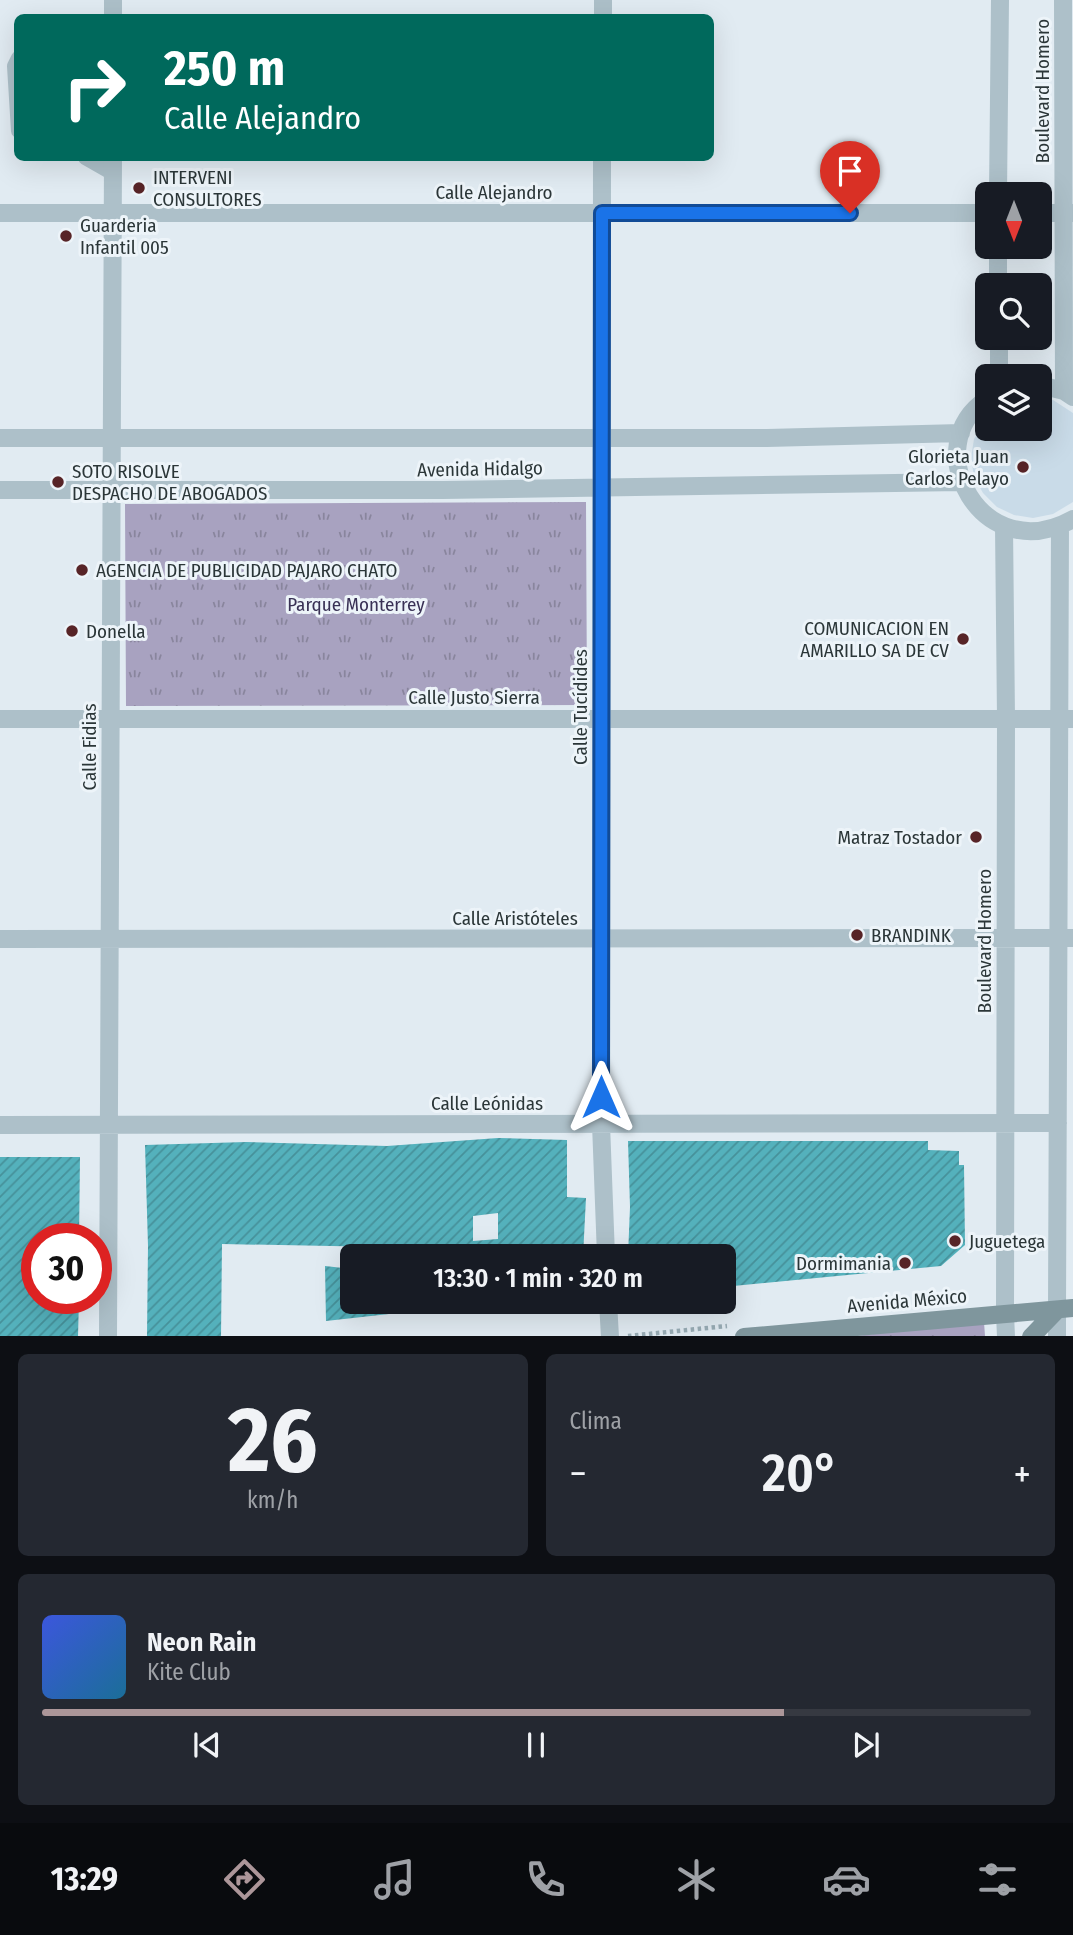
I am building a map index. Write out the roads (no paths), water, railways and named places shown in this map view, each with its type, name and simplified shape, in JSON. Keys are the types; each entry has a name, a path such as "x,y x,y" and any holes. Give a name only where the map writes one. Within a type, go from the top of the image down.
{"main road":[{"name":"Avenida México","path":"744,1336 1065,1309"},
{"path":"1031,1336 1065,1309"}],"street":[{"path":"998,182 1000,0"},
{"name":"Boulevard Homero","path":"1063,0 1069,394"},
{"name":"Calle Tucídides","path":"602,161 601,1124 606,1244"},
{"name":"Calle Fidias","path":"108,1336 113,166"},
{"name":"Calle Alejandro","path":"0,213 975,214"},
{"path":"1052,389 1069,394"},
{"path":"975,411 961,433 957,457 961,482 971,500 986,516 1004,526 1022,531 1042,531 1066,522 1066,938 1058,1123 1065,1309 1057,1336"},
{"name":"Avenida Hidalgo","path":"0,438 767,438 961,433"},
{"name":"Avenida Hidalgo","path":"0,490 602,488 961,482"},
{"name":"Boulevard Homero","path":"1004,526 1006,1336"},
{"name":"Calle Justo Sierra","path":"0,719 1065,719"},
{"name":"Calle Aristóteles","path":"0,939 1066,938"},
{"name":"Calle Leónidas","path":"0,1125 1058,1123"},
{"path":"609,1314 610,1336"}],"lane":[{"path":"96,161 113,166"}],"place":[{"name":"INTERVENI CONSULTORES","path":"139,188"},
{"name":"Guarderia Infantil 005","path":"66,236"},
{"name":"Glorieta Juan Carlos Pelayo","path":"1023,467"},
{"name":"SOTO RISOLVE DESPACHO DE ABOGADOS","path":"58,482"},
{"name":"AGENCIA DE PUBLICIDAD PAJARO CHATO","path":"82,570"},
{"name":"Donella","path":"72,631"},
{"name":"COMUNICACION EN AMARILLO SA DE CV","path":"963,639"},
{"name":"Matraz Tostador","path":"976,837"},
{"name":"BRANDINK","path":"857,935"},
{"name":"Juguetega","path":"955,1241"},
{"name":"Dormimania","path":"905,1263"}],"park label":[{"name":"Parque Monterrey","path":"356,604"}]}
